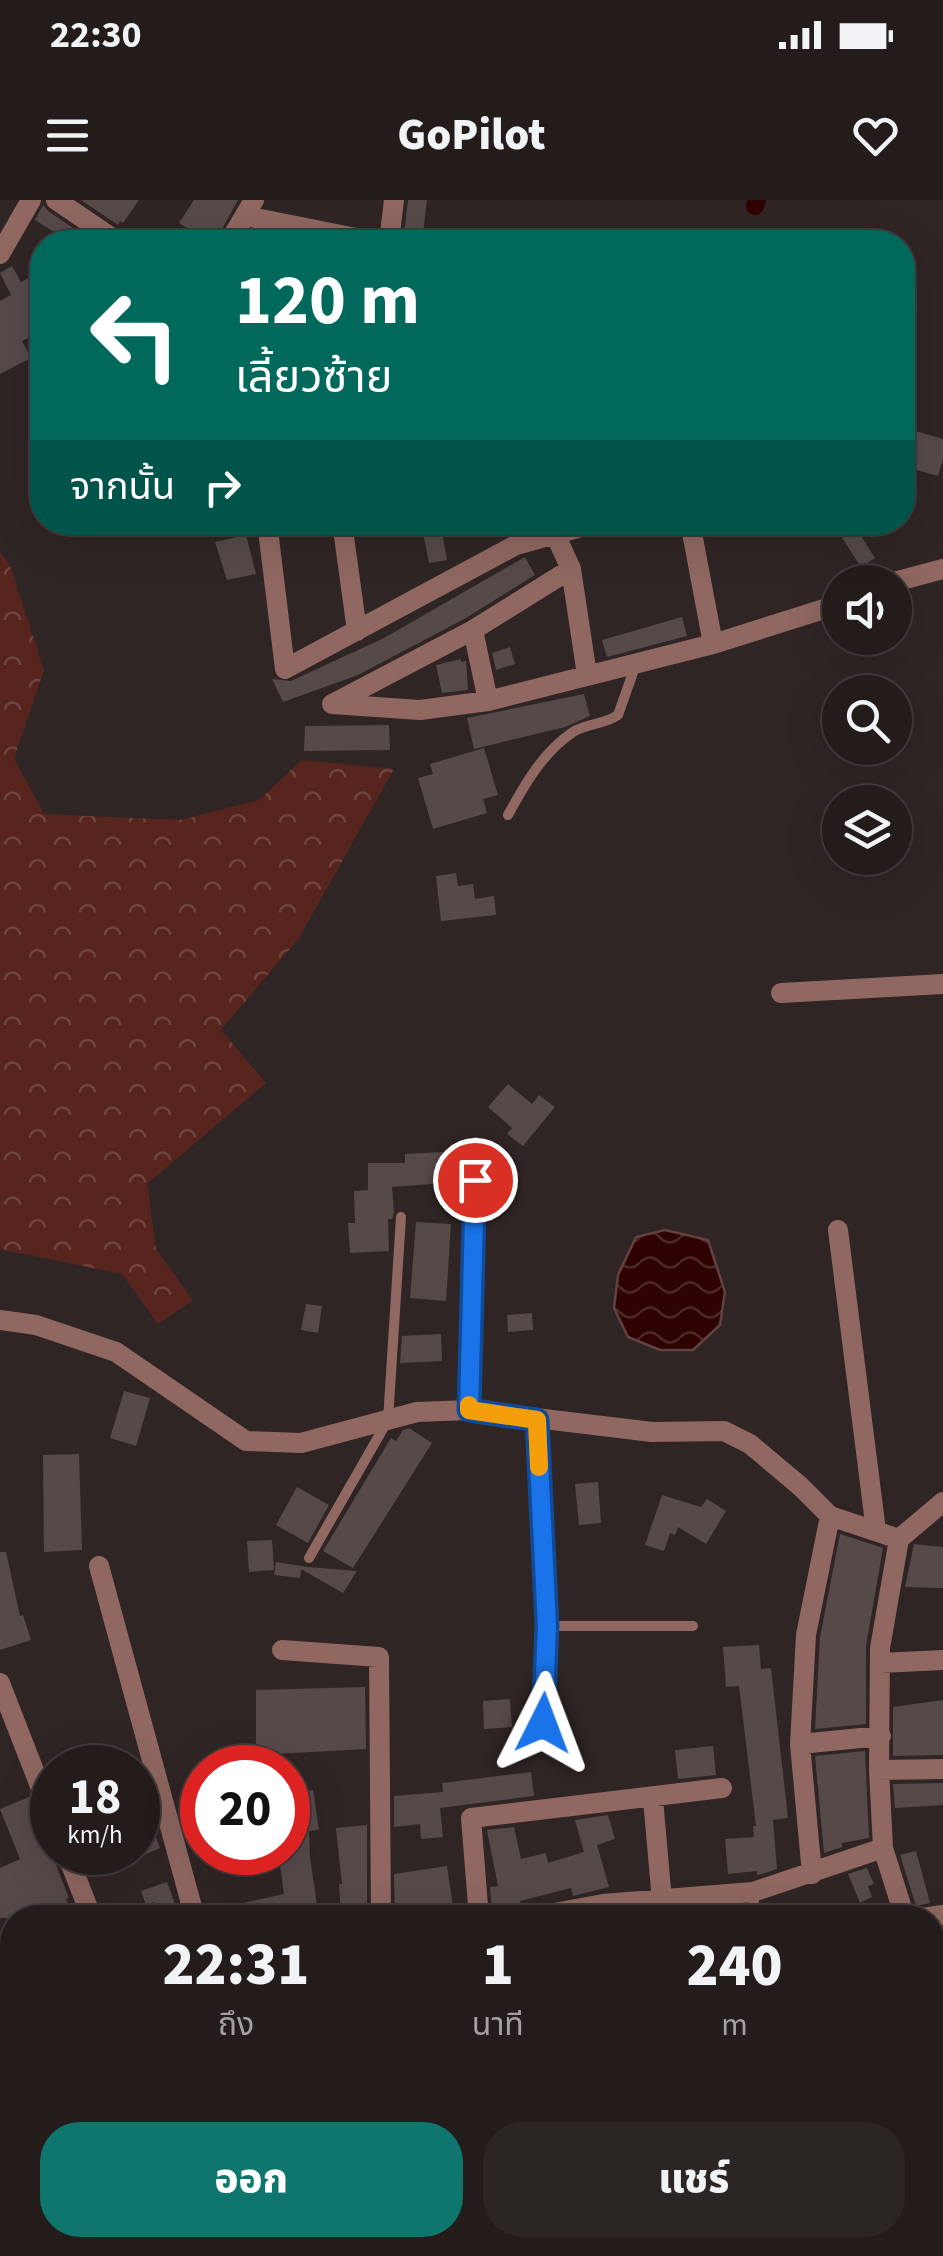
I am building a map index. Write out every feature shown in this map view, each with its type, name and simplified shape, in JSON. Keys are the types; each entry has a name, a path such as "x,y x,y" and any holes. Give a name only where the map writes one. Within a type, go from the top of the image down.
{"street":[{"path":"3,242 31,200"},
{"path":"56,200 100,230"},
{"path":"390,230 394,200"},
{"path":"236,230 250,208 332,230"},
{"path":"269,535 285,669 539,535"},
{"path":"344,535 356,630"},
{"path":"558,535 570,569 587,675"},
{"path":"692,535 713,644"},
{"path":"570,569 473,630 332,704 420,710 488,701 713,644 822,610"},
{"path":"912,577 943,569"},
{"path":"473,630 488,701"},
{"path":"781,993 943,984"},
{"path":"838,1230 876,1531"},
{"path":"0,1320 36,1326 116,1352 246,1441 301,1442 417,1412 469,1410 652,1432 724,1431 750,1444 830,1516 899,1539"},
{"path":"901,1905 883,1848 880,1663 899,1539 941,1507"},
{"path":"812,1874 800,1744 806,1635 830,1516"},
{"path":"99,1566 191,1905"},
{"path":"282,1650 379,1657 381,1905"},
{"path":"880,1663 943,1660"},
{"path":"0,1684 30,1761"},
{"path":"800,1744 881,1736"},
{"path":"879,1770 943,1769"},
{"path":"478,1905 470,1818 722,1788"},
{"path":"652,1798 662,1900"},
{"path":"599,1905 753,1892 883,1848"},
{"path":"75,1875 87,1905"}],"lane":[{"path":"508,815 531,774 572,732 618,715 636,663"},
{"path":"469,1410 476,1142"},
{"path":"309,1558 388,1420 401,1217"},
{"path":"537,1420 547,1626 543,1723"},
{"path":"547,1626 693,1626"},
{"path":"753,1892 754,1905"}],"green space":[{"path":"0,552 10,566 44,670 14,758 44,814 180,820 259,800 302,760 394,769 299,938 221,1030 266,1083 147,1184 156,1249 193,1300 158,1324 122,1274 0,1249"}],"water":[{"path":"665,1230 708,1240 725,1292 720,1325 693,1350 660,1350 628,1337 614,1308 618,1275 636,1237"}],"building":[{"path":"81,200 139,200 118,225"},
{"path":"194,200 238,200 222,230 188,230 179,223"},
{"path":"408,200 427,200 423,230 404,230"},
{"path":"43,205 76,230 51,230 35,220"},
{"path":"12,266 21,282 30,277 30,337 22,341 30,359 0,374 0,301 11,295 0,273"},
{"path":"915,431 943,439 938,476 915,470"},
{"path":"246,535 256,574 227,580 215,542"},
{"path":"424,535 442,535 447,560 429,563"},
{"path":"846,535 860,535 875,558 860,565 842,538"},
{"path":"525,557 535,575 466,618 358,675 283,702 272,679 291,681 384,638"},
{"path":"682,617 687,636 607,657 602,640"},
{"path":"510,647 515,664 496,670 492,653"},
{"path":"466,661 468,690 442,693 436,665"},
{"path":"584,694 590,716 565,727 474,749 467,718"},
{"path":"389,725 390,750 304,751 305,726"},
{"path":"484,748 498,795 483,799 487,813 433,829 418,778 433,774 430,764"},
{"path":"456,873 458,886 473,884 475,899 494,896 496,915 441,921 436,876"},
{"path":"508,1084 532,1104 539,1095 555,1107 523,1146 507,1134 512,1128 488,1107"},
{"path":"444,1152 445,1183 392,1187 394,1212 392,1219 388,1219 389,1251 350,1253 348,1223 355,1223 354,1191 368,1190 368,1163 405,1163 405,1154"},
{"path":"416,1222 451,1224 446,1301 410,1298"},
{"path":"306,1304 322,1306 318,1333 301,1330"},
{"path":"532,1313 533,1330 508,1332 507,1315"},
{"path":"441,1334 442,1361 400,1363 402,1336"},
{"path":"124,1391 150,1398 136,1446 110,1438"},
{"path":"409,1428 432,1443 353,1568 323,1551 391,1438 396,1441"},
{"path":"79,1454 82,1550 44,1552 43,1455"},
{"path":"598,1482 601,1523 579,1525 575,1484"},
{"path":"297,1487 329,1505 308,1543 276,1525"},
{"path":"662,1495 701,1507 707,1499 726,1511 706,1544 678,1527 675,1535 670,1533 664,1551 645,1545"},
{"path":"840,1534 883,1548 866,1646 866,1724 815,1729 820,1637"},
{"path":"272,1540 274,1570 249,1572 247,1541"},
{"path":"914,1544 943,1547 943,1588 905,1587"},
{"path":"0,1552 6,1552 20,1616 23,1615 31,1640 0,1650"},
{"path":"276,1562 357,1571 343,1593 301,1569 300,1578 274,1575"},
{"path":"759,1645 761,1669 771,1668 788,1818 773,1820 777,1869 757,1875 757,1871 728,1874 725,1839 754,1837 756,1826 739,1686 726,1687 723,1647"},
{"path":"365,1687 366,1749 310,1752 310,1745 256,1745 256,1690"},
{"path":"510,1699 512,1727 484,1729 483,1701"},
{"path":"943,1700 943,1755 893,1756 893,1707"},
{"path":"713,1746 716,1775 678,1779 675,1750"},
{"path":"865,1751 869,1838 842,1843 842,1847 824,1853 815,1756"},
{"path":"531,1772 534,1796 440,1808 443,1837 421,1839 420,1824 394,1827 394,1796 443,1792 442,1783"},
{"path":"943,1783 943,1805 895,1808 893,1784"},
{"path":"310,1790 313,1790 319,1830 310,1831"},
{"path":"29,1797 30,1875 60,1875 69,1905 0,1905 0,1868 20,1859 0,1809"},
{"path":"608,1815 615,1839 597,1845 609,1887 573,1896 571,1888 520,1901 521,1905 491,1905 490,1887 498,1886 487,1830 514,1827 521,1859 546,1853 548,1863 584,1852 575,1820"},
{"path":"367,1825 367,1905 340,1905 336,1828"},
{"path":"916,1851 930,1903 916,1905 900,1855"},
{"path":"310,1858 317,1905 234,1905 284,1894 281,1875 310,1875"},
{"path":"447,1866 453,1905 395,1905 394,1874"},
{"path":"867,1868 874,1884 868,1886 872,1897 860,1903 848,1874"},
{"path":"167,1882 175,1905 146,1905 141,1891"}],"waterway":[{"path":"755,206 757,200"}],"slow traffic":[{"path":"469,1405 469,1410 537,1420 539,1467"}],"route":[{"path":"475,1180 469,1410 537,1420 547,1626 543,1723"}]}
